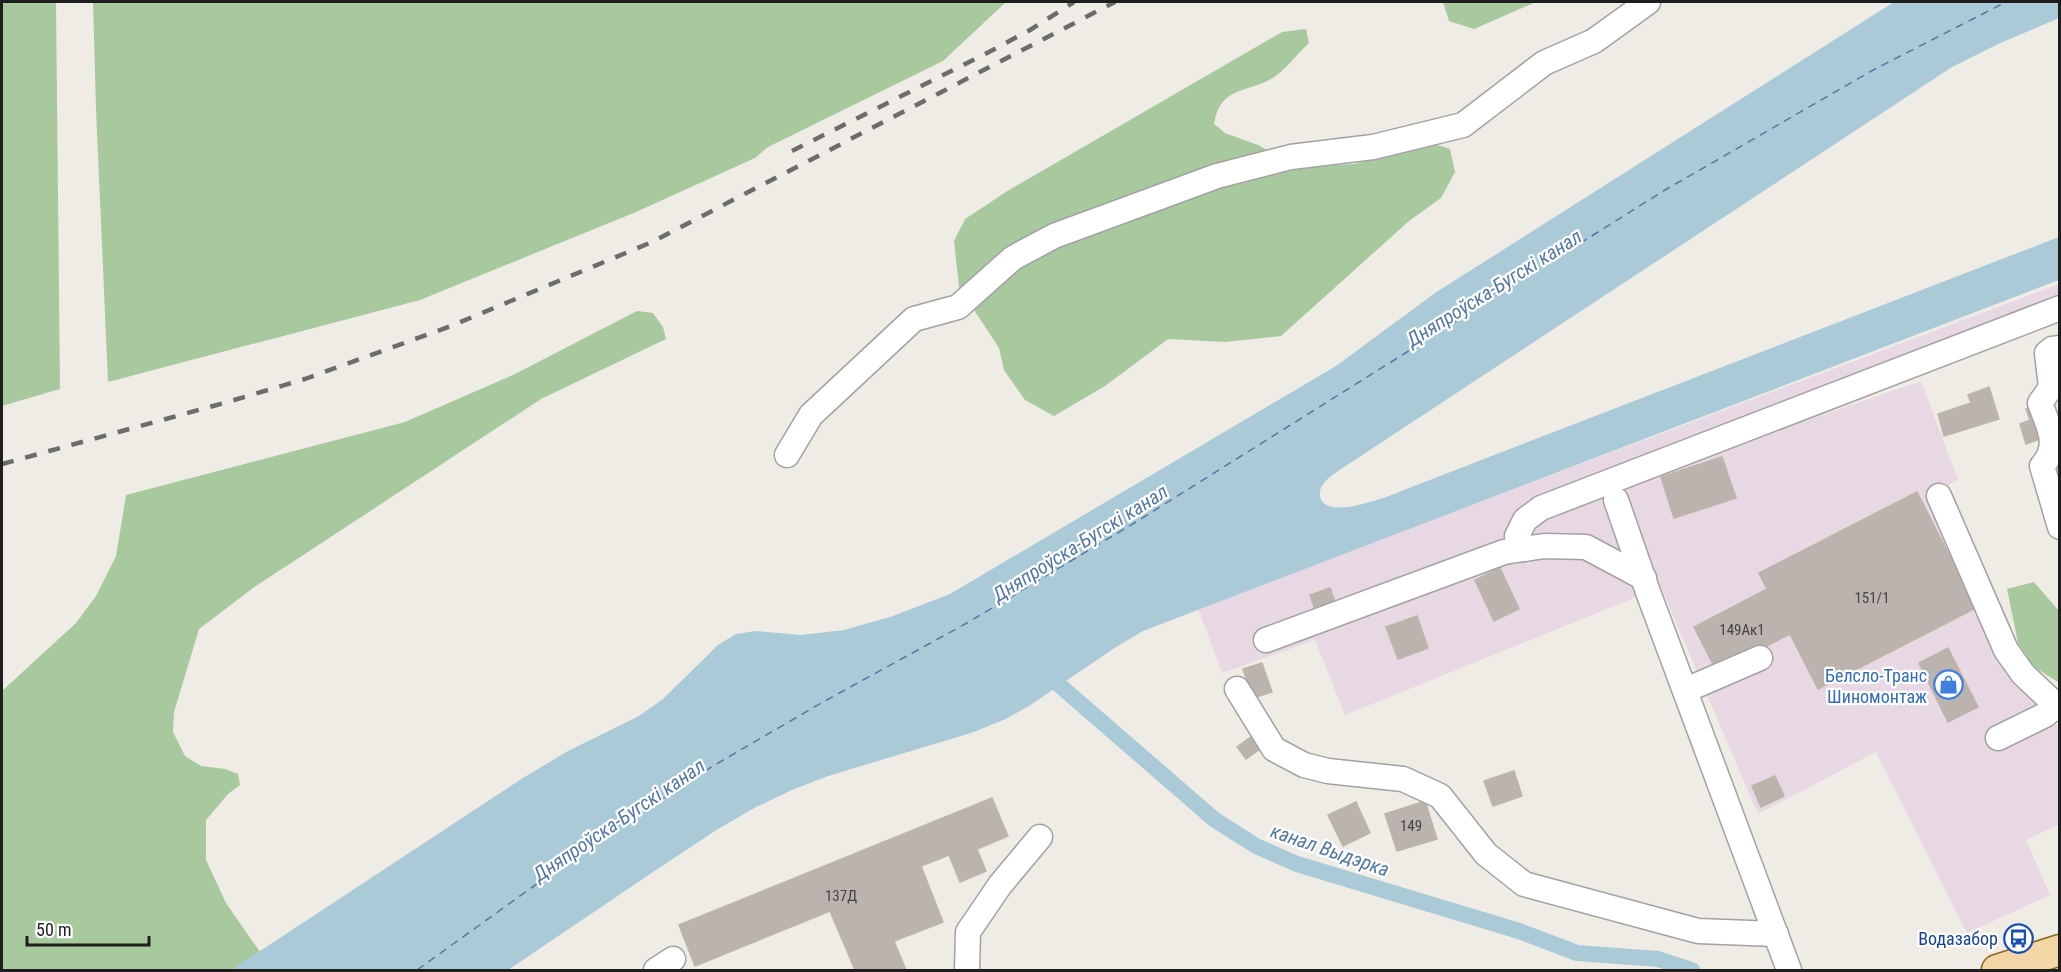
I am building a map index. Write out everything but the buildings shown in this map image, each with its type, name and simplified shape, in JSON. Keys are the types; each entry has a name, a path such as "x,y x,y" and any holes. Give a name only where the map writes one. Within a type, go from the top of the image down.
{"main road":[{"path":"1997,970 2060,950"}],"lane":[{"path":"787,455 811,415 914,319 958,307 1013,258 1054,236 1217,176 1291,157 1373,147 1463,125 1544,63 1594,41 1648,2"},
{"path":"1523,549 1517,536 1525,520 1541,508 2060,308"},
{"path":"2060,348 2052,349 2047,353 2056,381 2040,403 2053,440 2050,457 2042,466 2060,527"},
{"path":"1939,496 2006,650 2023,674 2058,707 1998,738"},
{"path":"1616,500 1789,970"},
{"path":"1266,640 1504,552 1544,546 1586,547 1644,578"},
{"path":"1686,690 1760,658"},
{"path":"1237,688 1274,749 1304,765 1328,771 1403,779 1440,796 1486,854 1524,884 1698,931 1776,934"},
{"path":"967,970 968,932 1000,885 1041,837"}],"shaded area":[{"path":"2059,284 2059,321 1776,431 1921,381 1958,480 1944,488 1953,494 2008,621 1984,630 2004,665 2045,715 2059,727 2059,824 2026,840 2050,895 1967,933 1876,752 1758,814 1661,587 1345,715 1315,640 1222,673 1198,608"}],"green space":[{"path":"2,2 56,2 60,389 2,406"},
{"path":"93,2 1006,2 943,61 768,147 755,158 636,212 420,300 108,382"},
{"path":"1443,2 1536,2 1474,29 1449,21"},
{"path":"1306,29 1309,43 1291,62 1271,79 1228,97 1217,112 1214,124 1225,133 1258,145 1298,167 1354,164 1431,143 1450,149 1455,172 1441,198 1409,221 1281,336 1225,342 1168,339 1105,386 1054,416 1025,400 1004,370 999,348 959,287 954,241 965,219 1009,190 1282,32"},
{"path":"637,311 653,313 663,327 666,339 541,399 253,588 199,629 174,712 173,732 185,756 201,766 225,769 238,774 240,785 228,794 206,820 206,860 226,903 260,952 231,970 2,970 2,691 76,623 96,596 116,556 126,495 405,422 515,374"},
{"path":"2034,582 2059,611 2060,680 2058,682 2034,667 2018,643 2007,589"}],"water":[{"name":"Дняпроўска-Бугскі канал","path":"1894,2 2059,2 2059,18 1952,67 1338,471 1323,485 1320,496 1325,504 1336,507 1350,507 1384,498 2059,237 2059,280 1143,631 1006,719 971,733 828,776 756,807 718,829 508,970 231,970 523,778 568,751 639,716 663,699 718,645 736,634 756,631 801,635 844,630 893,616 950,594 1336,366 1435,293"}],"waterway":[{"name":"канал Выдэрка","path":"1043,671 1215,820 1256,846 1297,864 1519,931 1577,953 1658,959 1692,970"}],"ferry route":[{"path":"417,970 584,850 713,766 823,702 967,623 1136,522 1665,190 1875,69 2006,2"}],"railway":[{"path":"792,151 987,53 1030,30 1074,2"},
{"path":"2,464 305,379 451,326 652,242 1115,2"}],"place":[{"name":"Белсло-Транс Шиномонтаж","path":"1948,685"},
{"name":"Водазабор","path":"2019,938"}]}
